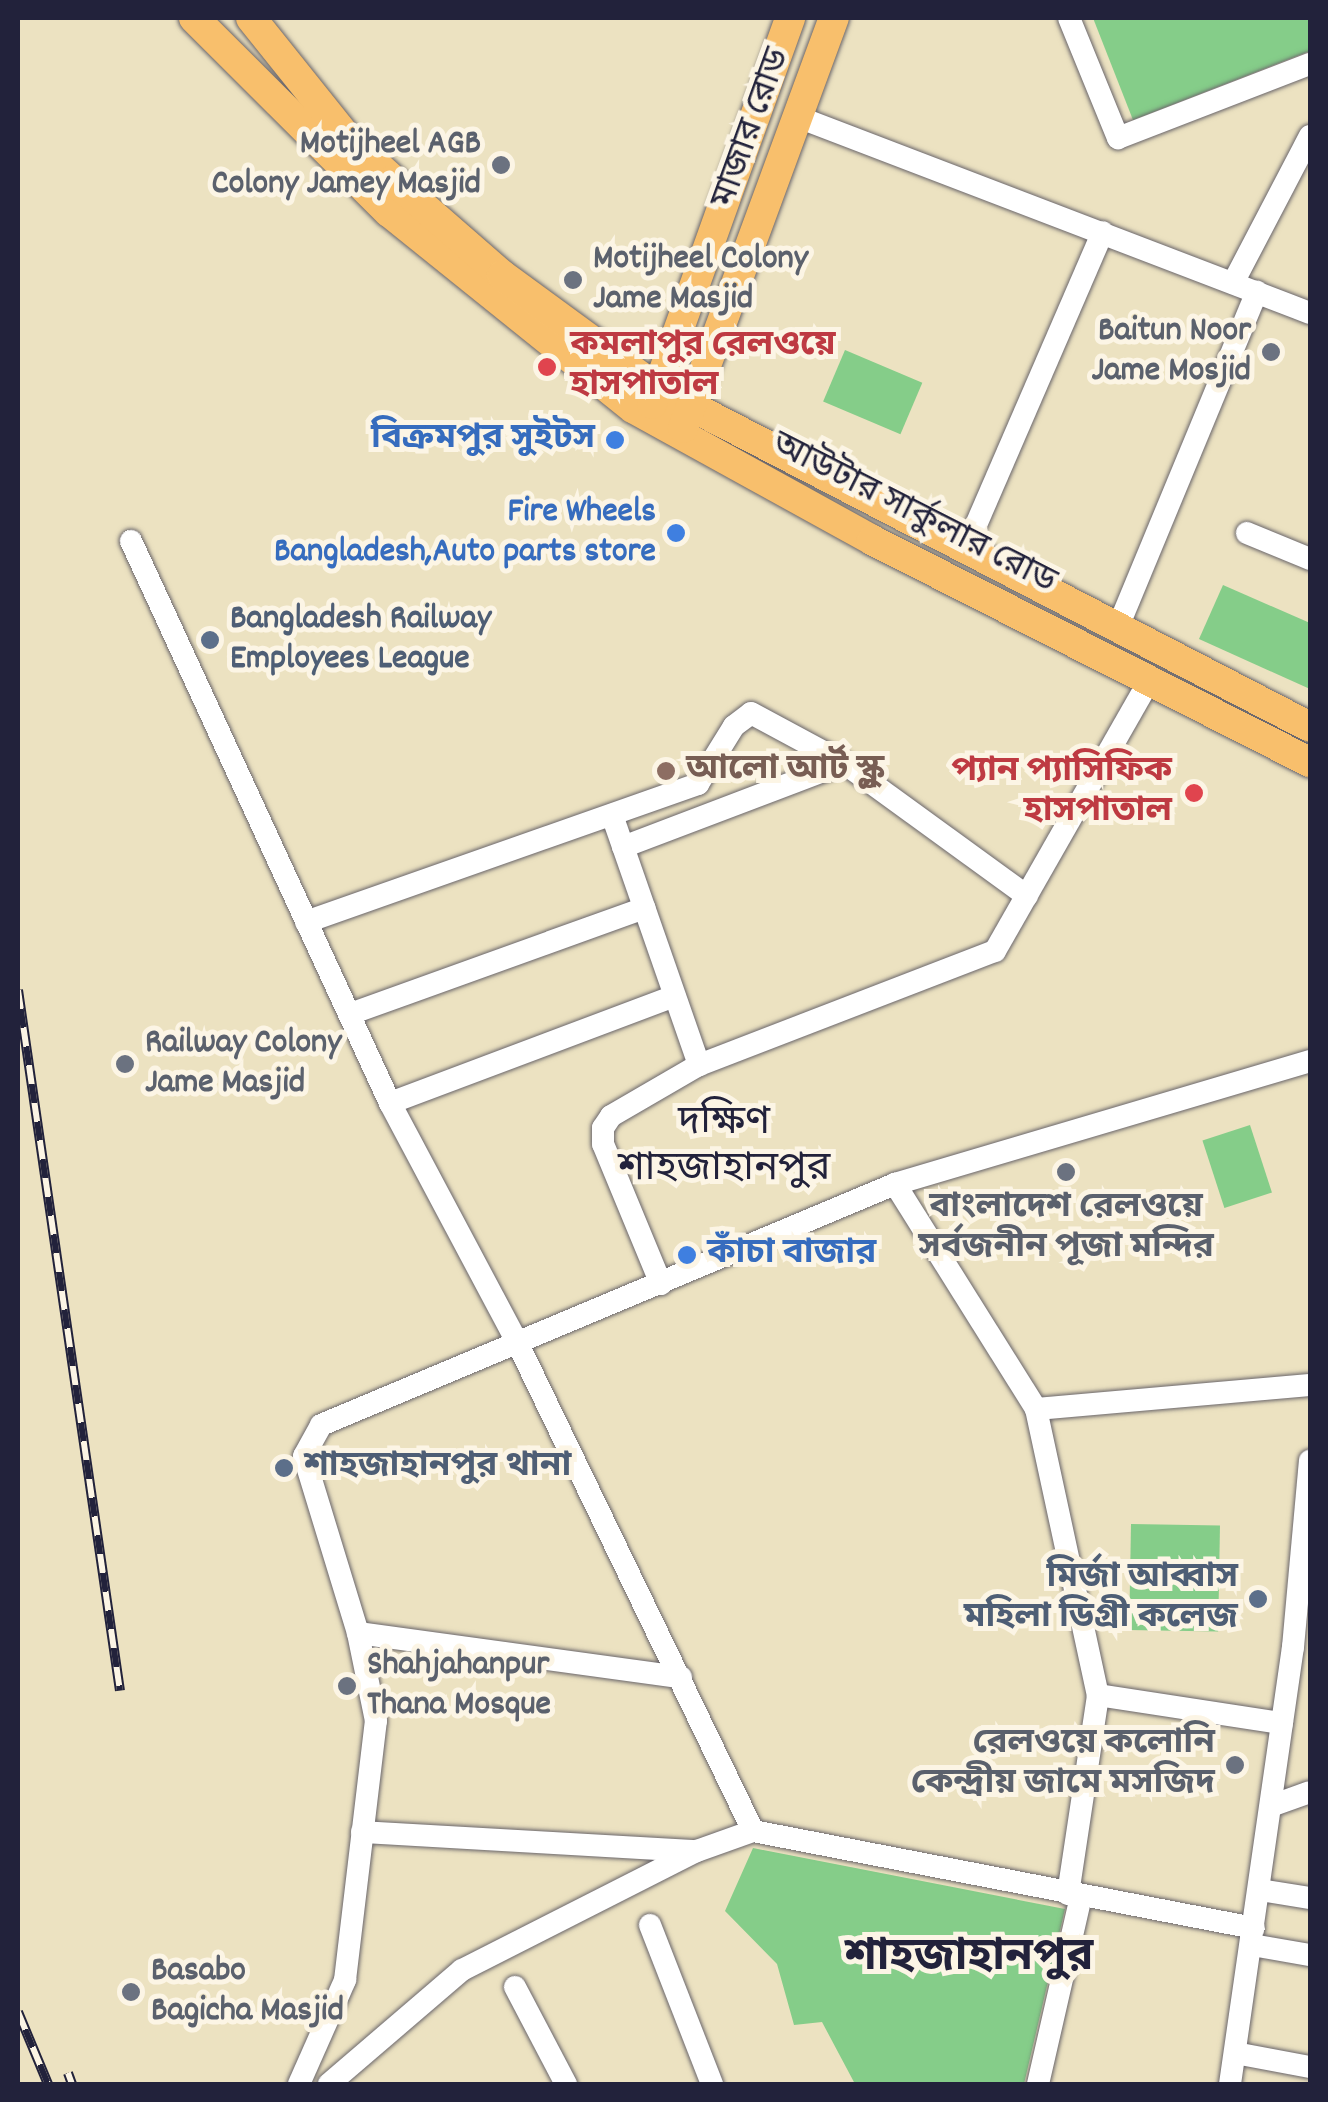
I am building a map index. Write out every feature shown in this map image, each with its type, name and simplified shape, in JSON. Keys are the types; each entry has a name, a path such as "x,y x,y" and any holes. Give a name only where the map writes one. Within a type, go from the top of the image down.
{"main road":[{"name":"আউটার সার্কুলার রোড","path":"194,18 389,212 653,403 872,540 1151,678 1310,762"},
{"name":"আউটার সার্কুলার রোড","path":"252,18 348,139 653,403"},
{"name":"মাজার রোড","path":"653,403 790,18"},
{"name":"মাজার রোড","path":"686,421 834,18"},
{"name":"আউটার সার্কুলার রোড","path":"686,421 966,548 1310,727"}],"street":[{"path":"1068,18 1118,138 1310,64"},
{"path":"798,117 1310,313"},
{"path":"1233,283 1310,136"},
{"path":"966,548 1103,232"},
{"path":"1118,627 1257,292"},
{"path":"1246,533 1310,559"},
{"path":"130,541 390,1102 519,1346 753,1831"},
{"path":"661,1284 603,1144 604,1128 611,1116 700,1065 995,951 1151,678"},
{"path":"306,922 698,784 734,726 751,714 844,763 1027,896"},
{"path":"623,847 844,763"},
{"path":"612,814 700,1065"},
{"path":"350,1014 644,908"},
{"path":"390,1102 675,996"},
{"path":"299,2084 345,1980 376,1721 358,1632 304,1456 309,1439 321,1424 519,1346 894,1184 1310,1061"},
{"path":"894,1184 1036,1409 1098,1694 1074,1896 1038,2084"},
{"path":"1036,1409 1310,1384"},
{"path":"1230,2084 1282,1724 1302,1644 1310,1461"},
{"path":"358,1632 681,1678"},
{"path":"1098,1694 1282,1724"},
{"path":"1271,1806 1310,1792"},
{"path":"329,2084 462,1970 697,1851 753,1831 1074,1896 1253,1936 1310,1955"},
{"path":"362,1832 697,1851"},
{"path":"1260,1890 1310,1898"},
{"path":"650,1925 712,2084"},
{"path":"515,1987 566,2084"},
{"path":"1235,2053 1310,2067"}],"green space":[{"path":"1093,18 1310,18 1310,51 1133,120"},
{"path":"845,350 922,383 900,434 823,402"},
{"path":"1223,585 1310,623 1310,689 1199,639"},
{"path":"1250,1125 1272,1193 1224,1208 1202,1140"},
{"path":"1131,1524 1220,1526 1218,1632 1129,1630"},
{"path":"753,1848 1065,1909 1024,2084 855,2084 822,2022 794,2025 777,1964 725,1911"}],"railway":[{"path":"18,990 120,1691"},
{"path":"18,2012 48,2084"},
{"path":"68,2073 72,2084"}],"place":[{"name":"Motijheel AGB Colony Jamey Masjid","path":"501,165"},
{"name":"Motijheel Colony Jame Masjid","path":"573,280"},
{"name":"Baitun Noor Jame Mosjid","path":"1271,352"},
{"name":"কমলাপুর রেলওয়ে হাসপাতাল","path":"547,367"},
{"name":"বিক্রমপুর সুইটস","path":"615,440"},
{"name":"Fire Wheels Bangladesh,Auto parts store","path":"676,533"},
{"name":"Bangladesh Railway Employees League","path":"210,640"},
{"name":"আলো আর্ট স্কুল","path":"666,771"},
{"name":"প্যান প্যাসিফিক হাসপাতাল","path":"1194,793"},
{"name":"Railway Colony Jame Masjid","path":"125,1064"},
{"name":"বাংলাদেশ রেলওয়ে সর্বজনীন পূজা মন্দির","path":"1066,1172"},
{"name":"কাঁচা বাজার","path":"687,1255"},
{"name":"শাহজাহানপুর থানা","path":"284,1468"},
{"name":"মির্জা আব্বাস মহিলা ডিগ্রী কলেজ","path":"1258,1599"},
{"name":"Shahjahanpur Thana Mosque","path":"347,1686"},
{"name":"রেলওয়ে কলোনি কেন্দ্রীয় জামে মসজিদ","path":"1235,1765"},
{"name":"Basabo Bagicha Masjid","path":"131,1992"}],"district":[{"name":"দক্ষিণ শাহজাহানপুর","path":"724,1149"},
{"name":"শাহজাহানপুর","path":"969,1961"}]}
